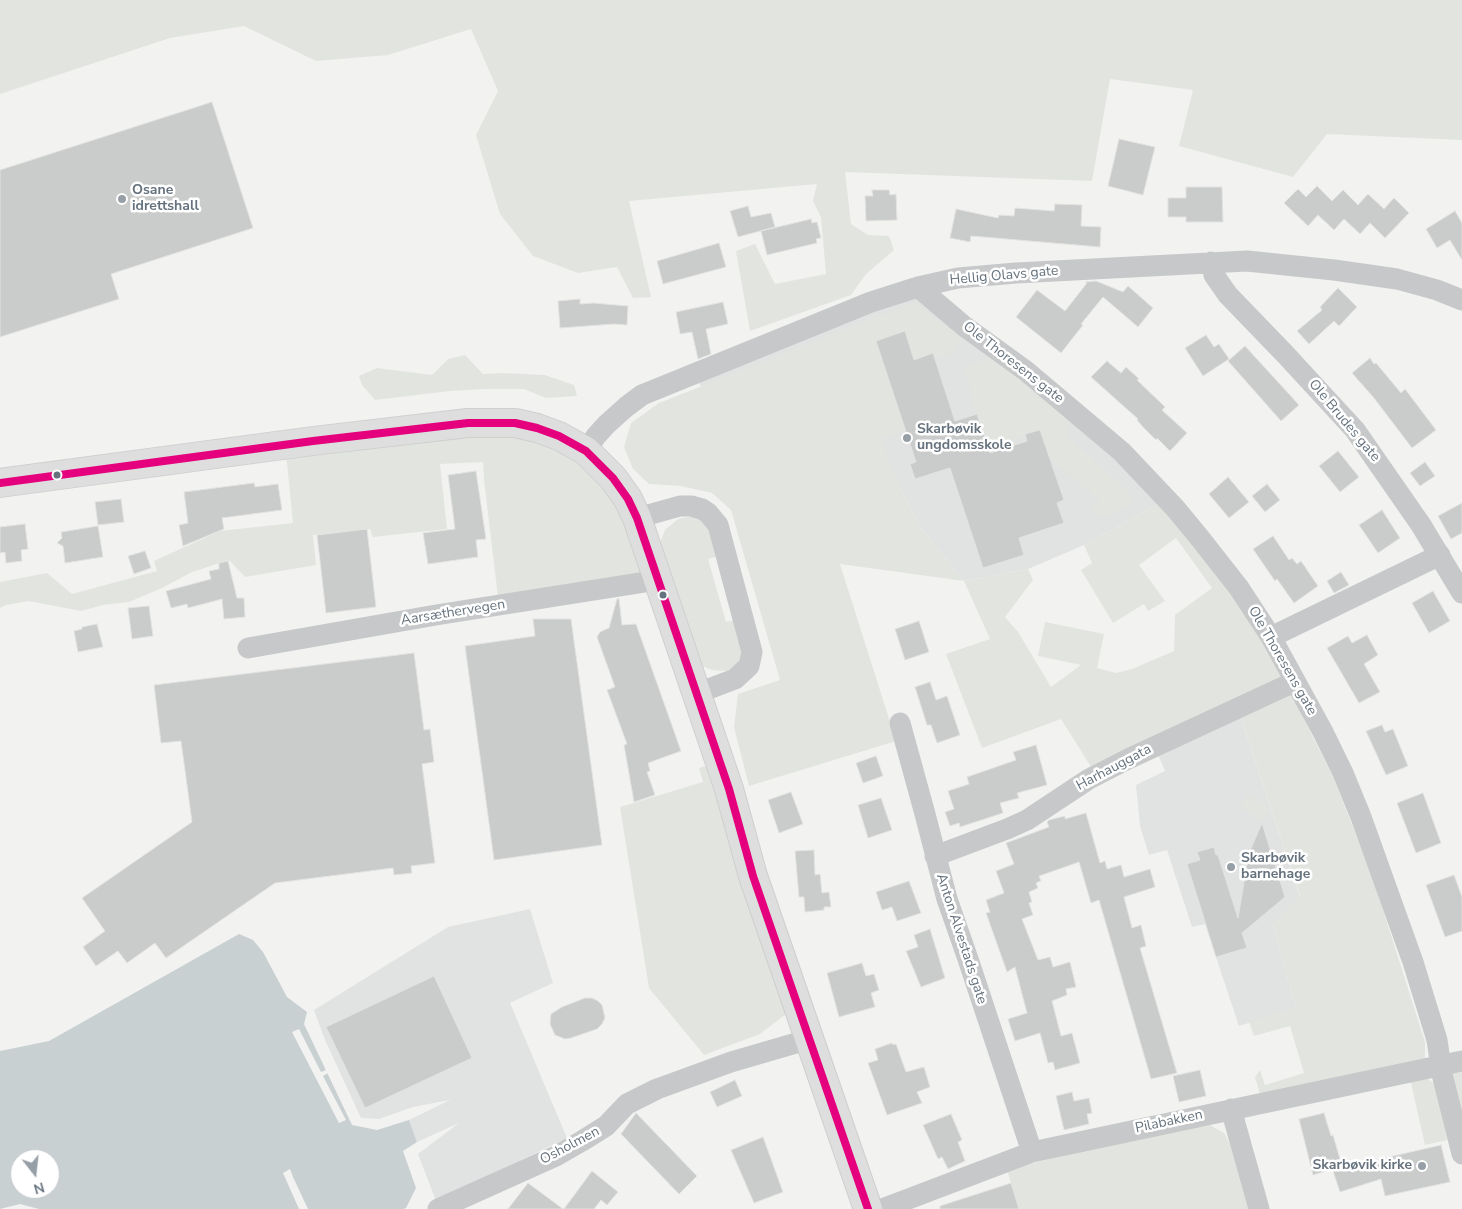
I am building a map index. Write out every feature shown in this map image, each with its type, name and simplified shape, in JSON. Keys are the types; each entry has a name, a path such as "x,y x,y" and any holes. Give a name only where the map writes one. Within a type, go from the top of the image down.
{"main road":[{"path":"0,483 314,441 468,423 515,423 537,428 559,436 586,451 613,478 628,499 637,518 698,693 729,789 752,876 868,1209"}],"street":[{"name":"Hellig Olavs gate","path":"586,451 607,424 642,395 871,302 918,287 958,278 1016,273 1248,261 1397,279 1438,290 1462,300"},
{"name":"Ole Brudes gate","path":"1212,262 1214,275 1228,295 1354,430 1394,485 1440,555 1462,593"},
{"name":"Ole Thoresens gate","path":"918,287 964,326 1026,371 1122,452 1175,508 1199,537 1239,588 1271,637 1323,732 1343,773 1361,817 1413,962 1437,1040 1440,1065 1462,1154"},
{"path":"637,518 680,506 691,506 702,508 718,525 752,652 749,666 735,679 698,693"},
{"path":"1271,637 1440,555"},
{"name":"Aarsæthervegen","path":"248,648 658,580"},
{"name":"Harhauggata","path":"935,856 1027,820 1089,779 1294,682"},
{"name":"Anton Alvestads gate","path":"900,723 947,899 1032,1152"},
{"name":"Osholmen","path":"438,1209 556,1156 582,1142 606,1126 627,1104 657,1089 731,1062 810,1039"},
{"name":"Pilabakken","path":"882,1209 1032,1152 1462,1061"},
{"path":"1231,1109 1258,1209"}],"shaded area":[{"path":"0,0 1462,0 1462,140 1327,134 1293,177 1179,146 1193,90 1110,79 1092,181 845,172 851,224 868,235 889,236 894,250 866,274 851,295 750,331 736,251 755,244 775,284 826,274 821,217 813,201 817,184 629,201 651,297 633,298 617,267 578,273 533,256 500,214 476,135 498,91 471,29 388,55 316,61 244,26 170,38 0,94"},
{"name":"Skarbøvik ungdomsskole","path":"915,296 1075,420 1160,503 1084,545 1028,569 964,581 918,524 899,486 708,403 698,380"},
{"path":"915,302 961,338 951,353 915,366 877,342 905,430 881,439 899,486 918,524 964,581 840,564 896,741 749,786 734,727 738,694 780,680 731,510 712,493 681,486 649,484 633,469 624,447 631,423 659,403"},
{"path":"465,355 483,374 545,375 574,385 577,396 546,398 524,389 484,389 375,400 362,385 359,376 377,368 432,375 448,359"},
{"path":"992,356 1071,417 1067,435 1134,498 1128,506 1101,518 1092,510 1100,500 1049,458 1040,431 987,448 975,412 965,369"},
{"path":"514,431 580,458 629,517 646,573 498,597 483,462 440,464 447,529 373,537 370,529 313,535 316,565 245,577 229,560 192,572 162,588 129,602 103,605 81,611 29,601 6,605 0,608 0,582 47,573 72,594 157,571 154,561 220,531 293,523 286,453"},
{"path":"1160,503 1233,593 1285,679 1093,770 1061,719 982,748 946,654 990,639 964,581 1028,569 1033,580 1005,617 1018,632 1051,687 1081,665 1038,656 1045,622 1104,634 1097,668 1116,673 1132,669 1174,651 1175,615 1212,588 1176,538 1139,565 1165,601 1148,611 1144,604 1113,623 1081,570 1092,563 1084,545"},
{"path":"701,517 712,527 719,556 708,559 726,622 737,620 743,655 738,666 728,671 712,670 695,663 660,543 665,530 678,519"},
{"path":"1291,693 1333,777 1371,872 1425,1042 1425,1061 1260,1094 1255,1077 1260,1070 1265,1085 1304,1073 1290,1026 1254,1036 1249,1022 1296,1008 1273,925 1300,896 1240,715"},
{"name":"Skarbøvik barnehage","path":"1240,715 1300,897 1273,925 1296,1008 1239,1026 1205,924 1192,927 1167,850 1149,855 1140,826 1136,785 1165,771 1157,752"},
{"path":"711,764 789,1012 760,1034 704,1055 649,988 620,807 703,782 699,768"},
{"path":"1247,795 1269,807 1262,820 1240,807"},
{"path":"530,909 553,983 510,1003 567,1138 436,1201 418,1154 459,1123 417,1142 409,1120 450,1100 413,1107 379,1119 361,1118 325,1040 314,1010 448,927"},
{"path":"239,934 253,940 263,952 287,997 307,1012 304,1024 352,1125 377,1130 409,1120 417,1142 403,1151 416,1188 406,1208 403,1209 39,1209 20,1204 0,1209 0,1051 49,1041"},
{"path":"1462,1072 1462,1120 1451,1074"},
{"path":"1427,1078 1437,1086 1447,1140 1425,1145 1411,1083 1412,1081"},
{"path":"1210,1125 1224,1133 1230,1144 1248,1209 1019,1209 1007,1170 1099,1146"}],"pier":[{"path":"299,1029 321,1072 326,1070 328,1073 323,1076 346,1120 339,1123 292,1032"},
{"path":"290,1169 308,1209 299,1209 283,1173"}],"building":[{"name":"Osane idrettshall","path":"212,102 253,228 111,274 119,299 0,337 0,170"},
{"path":"1119,139 1155,147 1143,195 1108,186"},
{"path":"1317,186 1332,201 1343,190 1358,205 1368,194 1384,209 1394,198 1409,213 1385,238 1370,223 1360,234 1344,219 1334,230 1318,215 1308,226 1284,203 1298,189 1306,197"},
{"path":"1186,187 1222,187 1223,222 1186,222 1186,217 1168,217 1168,198 1186,198"},
{"path":"872,190 889,190 890,195 896,194 897,220 866,221 865,196 873,196"},
{"path":"1055,204 1082,205 1081,226 1101,227 1100,247 971,236 970,242 950,238 956,209 998,218 999,215 1014,216 1015,208 1054,211"},
{"path":"748,206 751,217 771,213 775,227 738,237 730,211"},
{"path":"1455,211 1462,223 1462,260 1450,240 1437,248 1426,229"},
{"path":"811,219 812,223 817,222 821,238 816,239 817,243 767,255 761,231"},
{"path":"719,243 726,267 663,284 657,261"},
{"path":"1096,281 1123,292 1128,286 1153,308 1138,327 1103,297 1061,353 1016,317 1037,290 1065,311 1087,283 1085,282"},
{"path":"1338,288 1357,307 1339,326 1334,321 1309,344 1297,331 1322,310 1320,307"},
{"path":"580,299 580,304 593,303 628,306 627,325 614,324 560,328 558,301"},
{"path":"723,302 728,324 706,329 711,354 698,359 692,332 680,334 676,312"},
{"path":"905,331 914,360 933,353 955,421 977,414 990,453 1027,441 1025,434 1040,430 1064,500 1057,503 1064,523 1019,538 1024,555 983,568 950,468 915,479 910,464 916,462 876,341"},
{"path":"1206,335 1214,347 1219,344 1229,359 1203,376 1185,348"},
{"path":"1245,346 1299,405 1281,421 1228,361"},
{"path":"1370,358 1401,393 1405,389 1436,430 1412,448 1374,398 1352,373"},
{"path":"1107,361 1121,373 1126,367 1165,407 1162,410 1187,433 1170,451 1157,438 1156,440 1138,419 1091,377"},
{"path":"1338,451 1359,477 1340,492 1319,466"},
{"path":"1425,462 1435,476 1420,486 1410,473"},
{"path":"476,471 486,539 476,540 478,557 428,564 423,533 455,529 448,475"},
{"path":"1228,477 1249,502 1229,518 1209,494"},
{"path":"254,483 255,487 278,484 282,510 222,518 224,529 183,546 179,525 188,523 184,492"},
{"path":"1267,484 1280,500 1265,512 1252,496"},
{"path":"121,499 124,522 98,525 95,502"},
{"path":"1462,503 1462,533 1451,539 1438,516"},
{"path":"1382,510 1400,538 1378,553 1359,525"},
{"path":"25,524 28,549 21,550 22,561 6,563 5,552 0,553 0,527"},
{"path":"98,526 103,557 65,563 63,546 57,543 62,538 61,532"},
{"path":"367,529 376,607 326,613 317,535"},
{"path":"1273,536 1289,560 1292,558 1297,564 1301,561 1318,586 1294,603 1277,579 1275,581 1253,549"},
{"path":"145,551 151,568 134,574 128,556"},
{"path":"228,561 237,598 244,598 245,617 224,619 222,599 188,608 187,604 171,608 166,591 211,579 209,571 219,569 219,563"},
{"path":"1341,572 1349,585 1334,593 1327,581"},
{"path":"1433,591 1450,621 1429,633 1412,603"},
{"path":"617,599 619,599 622,625 636,624 681,751 648,763 650,771 647,772 655,795 634,802 624,745 627,744 607,690 615,687 597,637 600,632 609,628"},
{"path":"149,606 153,636 132,639 128,608"},
{"path":"533,619 571,619 602,845 494,860 465,646 535,636"},
{"path":"919,621 929,652 905,660 895,629"},
{"path":"97,624 103,647 78,652 74,631"},
{"path":"1367,635 1378,655 1364,664 1380,692 1359,703 1327,648 1348,636 1352,643"},
{"path":"414,653 424,730 430,729 434,762 422,764 435,863 411,866 412,873 394,875 393,868 275,883 166,958 155,943 127,963 118,951 96,966 83,947 105,931 82,898 192,822 181,741 161,743 154,685"},
{"path":"930,682 936,700 947,696 960,735 937,743 931,725 927,725 915,687"},
{"path":"1382,725 1385,732 1393,729 1408,766 1386,775 1366,731"},
{"path":"1036,745 1047,785 1017,793 1019,798 1000,803 1003,813 960,827 959,823 950,826 945,812 954,809 948,791 969,784 967,777 1016,760 1013,752"},
{"path":"876,756 883,776 863,783 856,763"},
{"path":"791,792 803,824 779,833 768,800"},
{"path":"1423,793 1441,843 1416,853 1397,803"},
{"path":"881,798 892,830 868,838 858,805"},
{"path":"1086,813 1100,863 1105,861 1107,869 1121,865 1124,877 1150,869 1155,887 1124,897 1132,928 1141,925 1146,946 1140,948 1177,1073 1151,1079 1099,900 1091,903 1079,862 1039,876 1041,881 1036,883 1038,888 1029,892 1032,902 1029,903 1033,915 1022,919 1038,960 1050,957 1053,967 1070,962 1076,987 1066,989 1067,995 1052,1001 1061,1036 1072,1033 1080,1063 1055,1070 1053,1062 1048,1063 1040,1033 1015,1041 1008,1019 1027,1013 1015,967 1007,972 986,913 990,912 986,900 1004,893 996,871 1014,864 1006,843 1049,827 1047,822 1049,820 1065,816 1065,819"},
{"path":"1262,823 1285,897 1242,933 1247,948 1216,957 1187,864 1200,860 1197,852 1214,847 1238,918 1249,853"},
{"path":"814,850 815,875 820,874 822,893 829,892 831,907 824,907 824,910 805,912 804,897 799,897 795,851"},
{"path":"1454,875 1462,897 1462,931 1445,937 1426,885"},
{"path":"909,881 921,913 897,921 892,907 882,910 876,892"},
{"path":"930,929 945,978 921,987 906,951 918,947 914,935"},
{"path":"862,963 866,976 874,974 879,990 871,993 875,1007 839,1017 827,973"},
{"path":"434,976 472,1058 365,1108 326,1027"},
{"path":"585,998 592,998 602,1005 605,1018 602,1024 597,1029 571,1038 565,1039 555,1035 550,1024 551,1014 562,1007"},
{"path":"892,1043 893,1045 896,1044 906,1072 924,1067 930,1087 917,1092 922,1103 887,1115 868,1063 878,1060 875,1049"},
{"path":"1200,1070 1206,1096 1179,1102 1173,1076"},
{"path":"735,1080 742,1096 717,1107 710,1092"},
{"path":"1072,1092 1074,1101 1089,1098 1092,1113 1087,1114 1089,1124 1064,1130 1056,1096"},
{"path":"636,1113 697,1176 679,1194 621,1134"},
{"path":"1324,1113 1342,1166 1313,1175 1299,1119"},
{"path":"951,1114 962,1140 958,1142 965,1161 948,1169 942,1157 938,1159 923,1125"},
{"path":"763,1137 783,1192 754,1203 731,1150"},
{"path":"1441,1145 1450,1182 1385,1196 1381,1179 1340,1192 1333,1171 1362,1162"},
{"path":"592,1171 618,1192 607,1205 601,1200 594,1209 564,1209"},
{"path":"528,1183 563,1209 508,1209"},
{"path":"1011,1183 1019,1209 940,1209 940,1206"}],"transit line":[{"path":"0,483 313,441 468,423 515,423 537,428 559,436 586,451 613,478 628,499 637,518 729,789 753,876 868,1209"}],"place":[{"name":"Osane idrettshall","path":"122,199"},
{"name":"Skarbøvik ungdomsskole","path":"907,438"},
{"name":"Skarbøvik barnehage","path":"1231,867"},
{"name":"Skarbøvik kirke","path":"1422,1166"}]}
